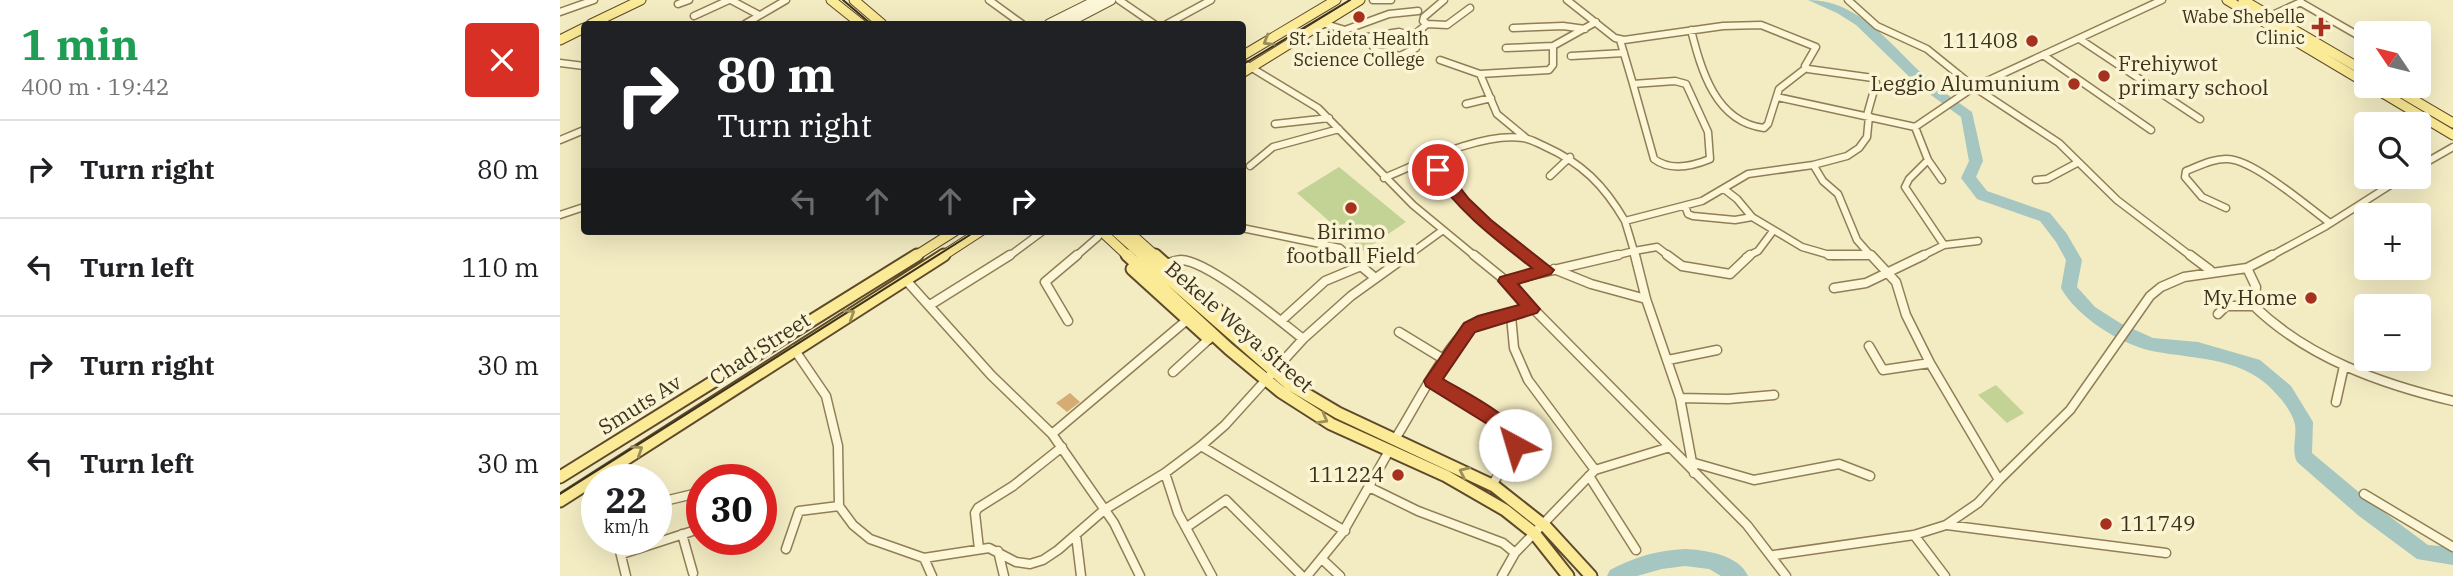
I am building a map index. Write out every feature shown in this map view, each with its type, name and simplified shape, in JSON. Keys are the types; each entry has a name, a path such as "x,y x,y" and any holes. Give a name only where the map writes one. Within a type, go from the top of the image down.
{"main road":[{"path":"597,21 641,0"},
{"path":"609,21 652,0"},
{"path":"831,0 857,21"},
{"path":"854,0 878,21"},
{"path":"1246,54 1336,0"},
{"path":"1246,70 1360,0"},
{"path":"2227,0 2354,76"},
{"path":"2243,0 2354,65"},
{"path":"561,39 581,29"},
{"path":"561,39 581,34"},
{"path":"2313,51 2323,47"},
{"path":"2391,98 2453,135"},
{"path":"2410,98 2453,123"},
{"name":"Smuts Av","path":"560,477 949,235"},
{"name":"Chad Street","path":"616,464 975,235"},
{"path":"1099,235 1187,320 1209,339 1229,349"},
{"name":"Bekele Weya Street","path":"1099,235 1229,349 1269,374 1306,410 1483,496 1534,533 1568,576"},
{"path":"1120,235 1240,339 1269,374 1313,401 1492,485 1544,523 1591,576"},
{"path":"1132,235 1236,326 1240,339"},
{"name":"Chad Street","path":"560,501 581,487"}],"street":[{"path":"560,12 594,0"},
{"path":"678,4 689,0"},
{"path":"694,16 730,0 758,15"},
{"path":"750,21 786,0"},
{"path":"989,0 1018,21"},
{"path":"1055,21 1097,0"},
{"path":"1071,21 1111,0"},
{"path":"1119,0 1150,21"},
{"path":"1172,21 1211,0"},
{"path":"1373,0 1391,0"},
{"path":"1444,0 1424,17 1423,21 1442,27 1470,8"},
{"path":"1567,0 1620,40 1632,84 1654,159 1658,164 1667,167 1710,159 1709,132 1686,84 1675,81 1632,84"},
{"path":"1848,0 1877,26 1927,49 1974,87 2059,143 2127,208 2210,270"},
{"path":"1915,127 1974,87 2081,40 2162,0"},
{"path":"2270,16 2302,1 2354,33"},
{"path":"1322,23 1345,30 1389,14 1418,11"},
{"path":"1506,48 1553,46 1596,22"},
{"path":"1413,36 1427,24"},
{"path":"1513,28 1563,26 1585,29"},
{"path":"1620,40 1691,30 1723,26 1765,26 1816,47 1806,68 1783,84 1764,128 1758,128 1718,102 1708,88 1691,30"},
{"path":"1329,43 1399,32 1413,36"},
{"path":"1367,38 1376,51 1400,56 1416,48 1413,36"},
{"path":"2081,40 2200,119"},
{"path":"1440,60 1480,74 1549,69 1553,65 1553,46"},
{"path":"1572,56 1624,53"},
{"path":"2043,55 2151,130"},
{"path":"560,63 581,66"},
{"path":"1246,64 1313,104 1339,128 1384,178 1506,281 1670,447 1695,477 1738,516 1774,555 1786,576"},
{"path":"1625,221 1702,201 1724,189 1733,180 1748,174 1830,163 1862,145 1868,134 1868,116 1876,83 1873,78 1806,68"},
{"path":"1480,74 1500,118 1527,138 1570,157 1591,172 1625,221 1646,299 1679,398 1695,477"},
{"path":"1777,97 1915,127"},
{"path":"1466,104 1491,99"},
{"path":"1275,124 1329,118"},
{"path":"1915,127 1928,160 1942,180"},
{"path":"1251,166 1273,147 1339,128"},
{"path":"560,140 581,131"},
{"path":"1384,178 1435,157 1504,140 1527,138"},
{"path":"2431,160 2453,147"},
{"path":"1435,157 1438,170 1464,203 1512,246 1550,270 1646,299"},
{"path":"1550,176 1570,157"},
{"path":"2226,208 2204,199 2194,191 2187,180 2186,171 2203,164 2232,159 2263,176 2330,223"},
{"path":"1928,160 1905,187 1944,245"},
{"path":"2036,180 2047,179 2077,163"},
{"path":"1814,166 1823,180 1838,194 1854,236 1896,282 1906,315 1930,363 1998,480"},
{"path":"1724,189 1737,198 1752,217 1816,253 1870,256"},
{"path":"1774,555 1913,535 1946,525 1978,503 1998,480 2060,422 2158,288 2187,275 2210,270 2247,268 2330,223 2384,189"},
{"path":"1685,206 1688,214 1696,217 1752,217"},
{"path":"560,215 581,208"},
{"path":"1246,229 1268,236 1340,248 1374,277"},
{"path":"794,349 826,396 838,446 839,506 853,525 870,539 924,558 963,554 978,548 998,551 1016,562 1030,564 1050,555 1104,510 1165,473 1201,446 1225,425 1303,339 1374,277 1443,230"},
{"path":"1506,281 1659,247 1682,266 1730,274 1745,257 1758,251 1773,231"},
{"path":"930,305 986,272 1037,235"},
{"path":"1068,321 1045,282 1095,235"},
{"path":"1834,288 1866,283 1944,245 1978,241"},
{"path":"1165,264 1180,260 1229,282 1303,339"},
{"path":"1281,321 1325,282 1361,265"},
{"path":"2247,268 2257,292 2254,306"},
{"path":"905,279 991,375 1052,434 1125,541 1140,576"},
{"path":"2218,314 2227,306 2254,306 2287,335 2344,366 2399,387 2453,401"},
{"path":"1395,439 1444,360 1470,327 1532,309"},
{"path":"1511,316 1514,329 1513,346 1530,386 1592,473 1636,550"},
{"path":"1052,434 1187,320"},
{"path":"1399,332 1444,360"},
{"path":"1172,372 1209,339"},
{"path":"1869,346 1883,370 1930,363"},
{"path":"1668,360 1717,349"},
{"path":"2336,402 2344,366"},
{"path":"1432,381 1503,425 1514,437 1514,450 1492,485"},
{"path":"1679,398 1728,399 1774,395"},
{"path":"1201,446 1346,531"},
{"path":"978,548 975,513 978,508 1013,486 1062,447"},
{"path":"1502,576 1515,553 1592,473 1670,447"},
{"path":"1187,527 1222,501 1228,501 1246,523 1304,576 1323,559 1346,531 1389,452"},
{"path":"1691,462 1754,480 1839,464 1870,476"},
{"path":"1165,473 1178,513 1212,576"},
{"path":"1369,487 1503,543 1515,553"},
{"path":"2364,494 2453,547"},
{"path":"786,549 800,511 839,506"},
{"path":"1946,525 2166,552"},
{"path":"672,537 686,533"},
{"path":"682,534 693,573"},
{"path":"1076,535 1081,576"},
{"path":"1913,535 1945,576"},
{"path":"998,551 1004,576"},
{"path":"622,555 626,576"},
{"path":"924,558 932,576"},
{"path":"1323,559 1340,576"}],"green space":[{"name":"Birimo football Field","path":"1339,167 1406,222 1363,251 1297,193"},
{"path":"1996,385 2024,413 2007,423 1978,395"}],"building":[{"path":"1070,393 1080,402 1067,412 1056,403"}],"waterway":[{"path":"1814,0 1841,10 1860,22 1925,84 1967,115 1976,161 1968,178 1982,195 2045,217 2062,238 2074,260 2069,288 2089,311 2114,328 2151,344 2198,349 2254,365 2285,391 2304,422 2303,456 2366,510 2424,553 2453,556"},
{"path":"1617,576 1650,562 1685,557 1713,561 1738,576"}],"tram line":[{"path":"843,0 868,21"},
{"path":"1246,63 1350,0"},
{"path":"560,494 970,235"}],"place":[{"name":"St. Lideta Health Science College","path":"1359,17"},
{"name":"Wabe Shebelle Clinic","path":"2321,27"},
{"name":"111408","path":"2032,41"},
{"name":"Frehiywot primary school","path":"2104,76"},
{"name":"Leggio Alumunium","path":"2074,84"},
{"name":"Birimo football Field","path":"1351,208"},
{"name":"My Home","path":"2311,298"},
{"name":"111224","path":"1398,475"},
{"name":"111749","path":"2106,524"}],"route":[{"path":"1438,170 1464,203 1486,224 1546,270 1506,281 1532,309 1470,327 1444,360 1432,381 1503,425 1514,437 1515,445"}]}
